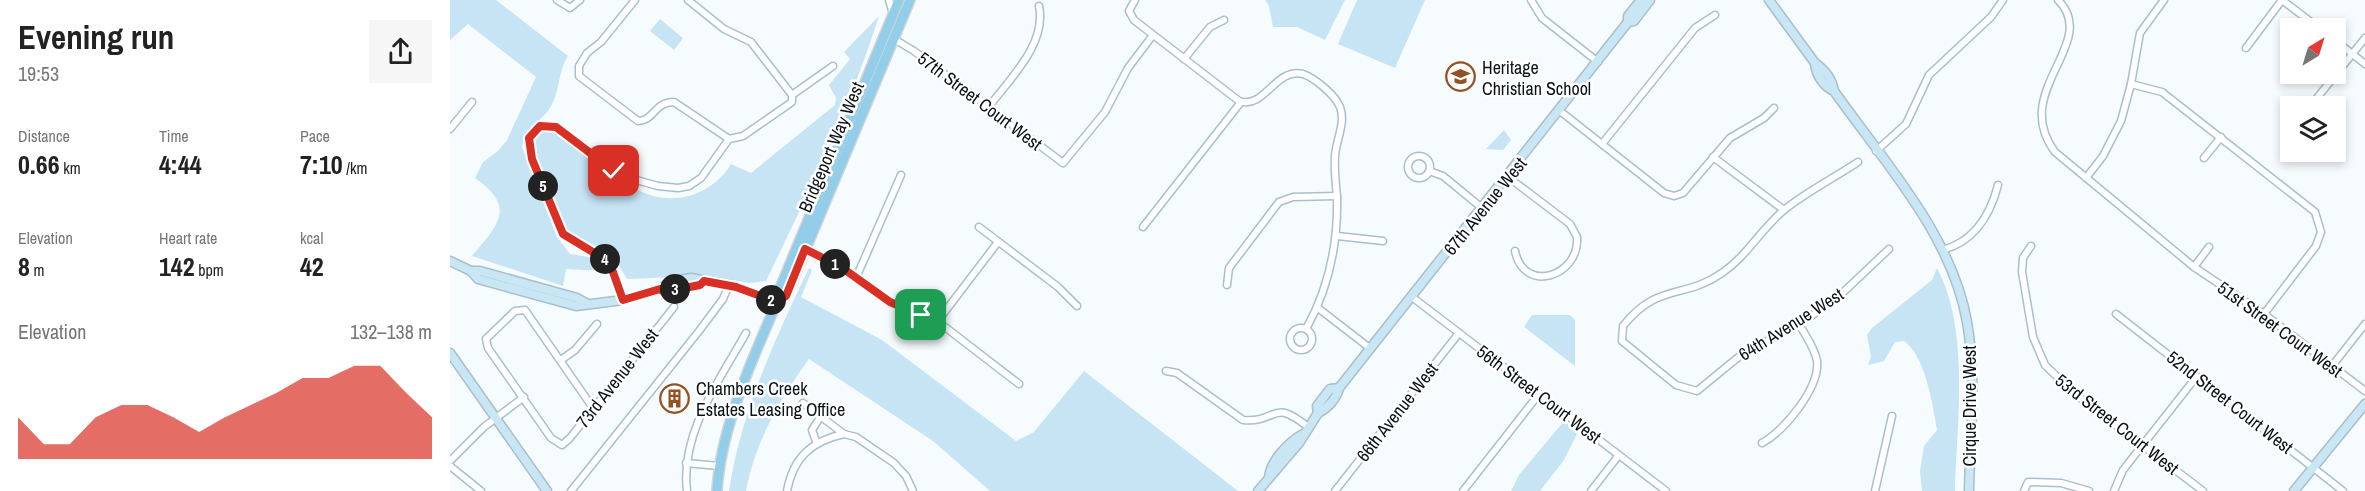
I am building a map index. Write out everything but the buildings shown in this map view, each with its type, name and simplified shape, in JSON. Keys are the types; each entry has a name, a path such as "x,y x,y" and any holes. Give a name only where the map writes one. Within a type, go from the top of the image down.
{"main road":[{"name":"Bridgeport Way West","path":"717,491 719,466 732,421 777,302 786,296 801,247 899,0"},
{"name":"Bridgeport Way West","path":"801,247 910,0"},
{"path":"869,71 886,45 894,39 893,15"}],"street":[{"path":"557,0 570,8 580,0"},
{"path":"635,0 605,38 587,53 578,71 586,82 635,120 645,121 660,105 674,102 729,139"},
{"path":"623,300 606,260 563,234 528,145 530,136 540,126 554,126 622,176 638,182 674,188 689,186 701,178 729,139 743,136 792,102 792,95 751,42 744,36 724,29 688,0"},
{"path":"889,0 893,15"},
{"path":"1135,0 1130,13 1153,35 1240,102 1254,101 1281,78 1293,74 1306,76 1333,96 1342,116 1335,156 1337,236 1331,271 1318,308 1306,329"},
{"path":"1531,0 1542,18 1598,62"},
{"name":"67th Avenue West","path":"1264,489 1269,478 1269,469 1292,440 1306,430 1318,412 1325,410 1339,388 1598,62 1628,22 1628,16 1641,0"},
{"name":"67th Avenue West","path":"1628,22 1634,21 1650,0"},
{"path":"1876,151 1906,124 1929,75 1991,17 2003,0"},
{"name":"51st Street Court West","path":"2058,0 2069,17 2070,32 2042,101 2043,131 2055,153 2194,267 2264,314 2365,392"},
{"path":"2086,178 2116,133 2132,84 2140,33 2164,0"},
{"path":"2246,48 2282,0 2306,18"},
{"name":"Cirque Drive West","path":"1773,2 1815,63 1822,68 1833,83 1834,91 1926,221 1947,257 1961,296 1971,350 1969,491"},
{"path":"988,108 1034,45 1041,21 1039,6"},
{"path":"1602,144 1696,27 1715,15"},
{"path":"1184,59 1210,27 1224,20"},
{"name":"57th Street Court West","path":"894,39 1059,162 1065,163 1115,97 1128,68 1153,35"},
{"path":"2319,96 2365,38"},
{"path":"2346,49 2365,64"},
{"path":"792,95 833,66"},
{"path":"2132,84 2162,92 2310,205 2319,219 2321,232 2316,246 2264,314"},
{"path":"450,129 472,102"},
{"path":"1143,227 1240,102"},
{"path":"1560,111 1664,193 1674,196 1686,190 1736,133 1764,118 1774,108"},
{"path":"2204,158 2221,137"},
{"path":"1713,157 1784,210 1858,162"},
{"path":"1429,171 1443,176 1482,208"},
{"path":"856,278 901,175"},
{"path":"1508,177 1569,224 1577,237 1574,254 1559,272 1549,277 1532,274 1519,262 1515,251"},
{"path":"1942,252 1953,248 1973,233 1990,212 1998,185"},
{"path":"1227,285 1228,268 1279,202 1293,196 1337,196"},
{"name":"64th Avenue West","path":"1784,210 1723,273 1698,285 1666,293 1646,302 1623,326 1621,334 1625,345 1676,385 1689,390 1703,388 1741,355 1799,324 1852,286 1889,249"},
{"path":"979,227 1058,287 1077,306"},
{"path":"1337,236 1383,241"},
{"path":"937,322 998,242"},
{"name":"53rd Street Court West","path":"2031,246 2022,262 2022,272 2033,337 2040,356 2057,379 2203,491"},
{"path":"801,247 830,261 890,302 937,322 1019,384"},
{"path":"2194,267 2210,247"},
{"name":"Cirque Drive West","path":"1942,252 1942,259 1959,312 1966,352 1964,491"},
{"path":"450,261 471,271 480,271 577,298 586,303 623,300 660,289 664,292 700,285 704,281 729,285 777,302"},
{"path":"571,491 711,314 729,285"},
{"name":"56th Street Court West","path":"1412,297 1666,491"},
{"name":"73rd Avenue West","path":"524,397 558,445 569,440 674,307"},
{"path":"450,461 494,418 524,397 485,341 515,311 522,308 532,317 593,408"},
{"path":"1318,308 1371,349"},
{"name":"52nd Street Court West","path":"2116,314 2343,491"},
{"path":"561,360 575,350 597,324"},
{"path":"1762,443 1780,430 1816,381 1817,358 1799,324"},
{"path":"2332,366 2365,324"},
{"path":"687,491 686,463 698,422 746,333"},
{"name":"66th Avenue West","path":"1335,491 1459,333"},
{"path":"450,353 547,491"},
{"path":"1166,371 1177,373 1243,420 1254,421 1277,412 1288,411 1306,430"},
{"path":"2114,491 2123,470 2197,376"},
{"path":"1463,491 1539,394"},
{"path":"803,403 844,434 856,437 902,470 913,491"},
{"path":"2294,491 2365,404"},
{"path":"817,444 812,430 821,416"},
{"path":"1875,491 1892,416"},
{"path":"787,491 794,465 800,456 817,444 844,434"},
{"path":"1591,491 1619,455"},
{"path":"686,463 719,466"},
{"path":"450,466 481,491"},
{"path":"2024,491 2026,483 2038,481 2061,483 2089,491"}],"shaded area":[{"path":"450,0 496,0 568,56 562,68 551,106 527,134 522,147 557,237 570,254 601,259 604,271 566,269 563,286 472,256 489,235 499,216 496,198 475,178 483,162 498,151 507,140 536,77 468,24 450,40"},
{"path":"1265,0 1345,0 1325,40 1297,27 1273,27 1269,6"},
{"path":"1357,0 1425,0 1395,68 1338,44"},
{"path":"879,16 842,117 766,281 750,283 703,276 627,279 613,256 575,238 566,230 532,148 534,133 543,128 553,128 622,176 617,180 642,192 667,198 692,195 714,183 731,164 751,173 835,105 836,98 829,85 850,59 844,52"},
{"path":"660,19 683,38 674,50 650,31"},
{"path":"1504,130 1511,140 1503,150 1486,149"},
{"path":"809,268 812,270 801,297 882,340 1016,441 1034,432 1084,371 1238,491 990,491 933,441 809,359 788,390 762,438 746,491 729,491 742,433 761,376"},
{"path":"1937,268 1954,319 1958,348 1959,407 1955,491 1922,491 1920,471 1924,446 1937,430 1927,381 1911,348 1904,341 1895,342 1884,361 1868,365 1871,357 1867,335 1872,328 1932,280"},
{"path":"1532,315 1570,315 1575,320 1575,366 1524,327"},
{"path":"1564,421 1578,432 1564,460 1540,491 1511,491 1519,475"}],"place":[{"name":"Heritage Christian School","path":"1461,77"},
{"name":"Chambers Creek Estates Leasing Office","path":"675,398"}],"route":[{"path":"614,171 554,126 540,126 529,138 528,145 532,159 560,229 570,240 606,260 623,300 660,289 664,292 700,285 704,281 736,287 777,302 786,296 805,249 841,267 890,302 921,315"}]}
